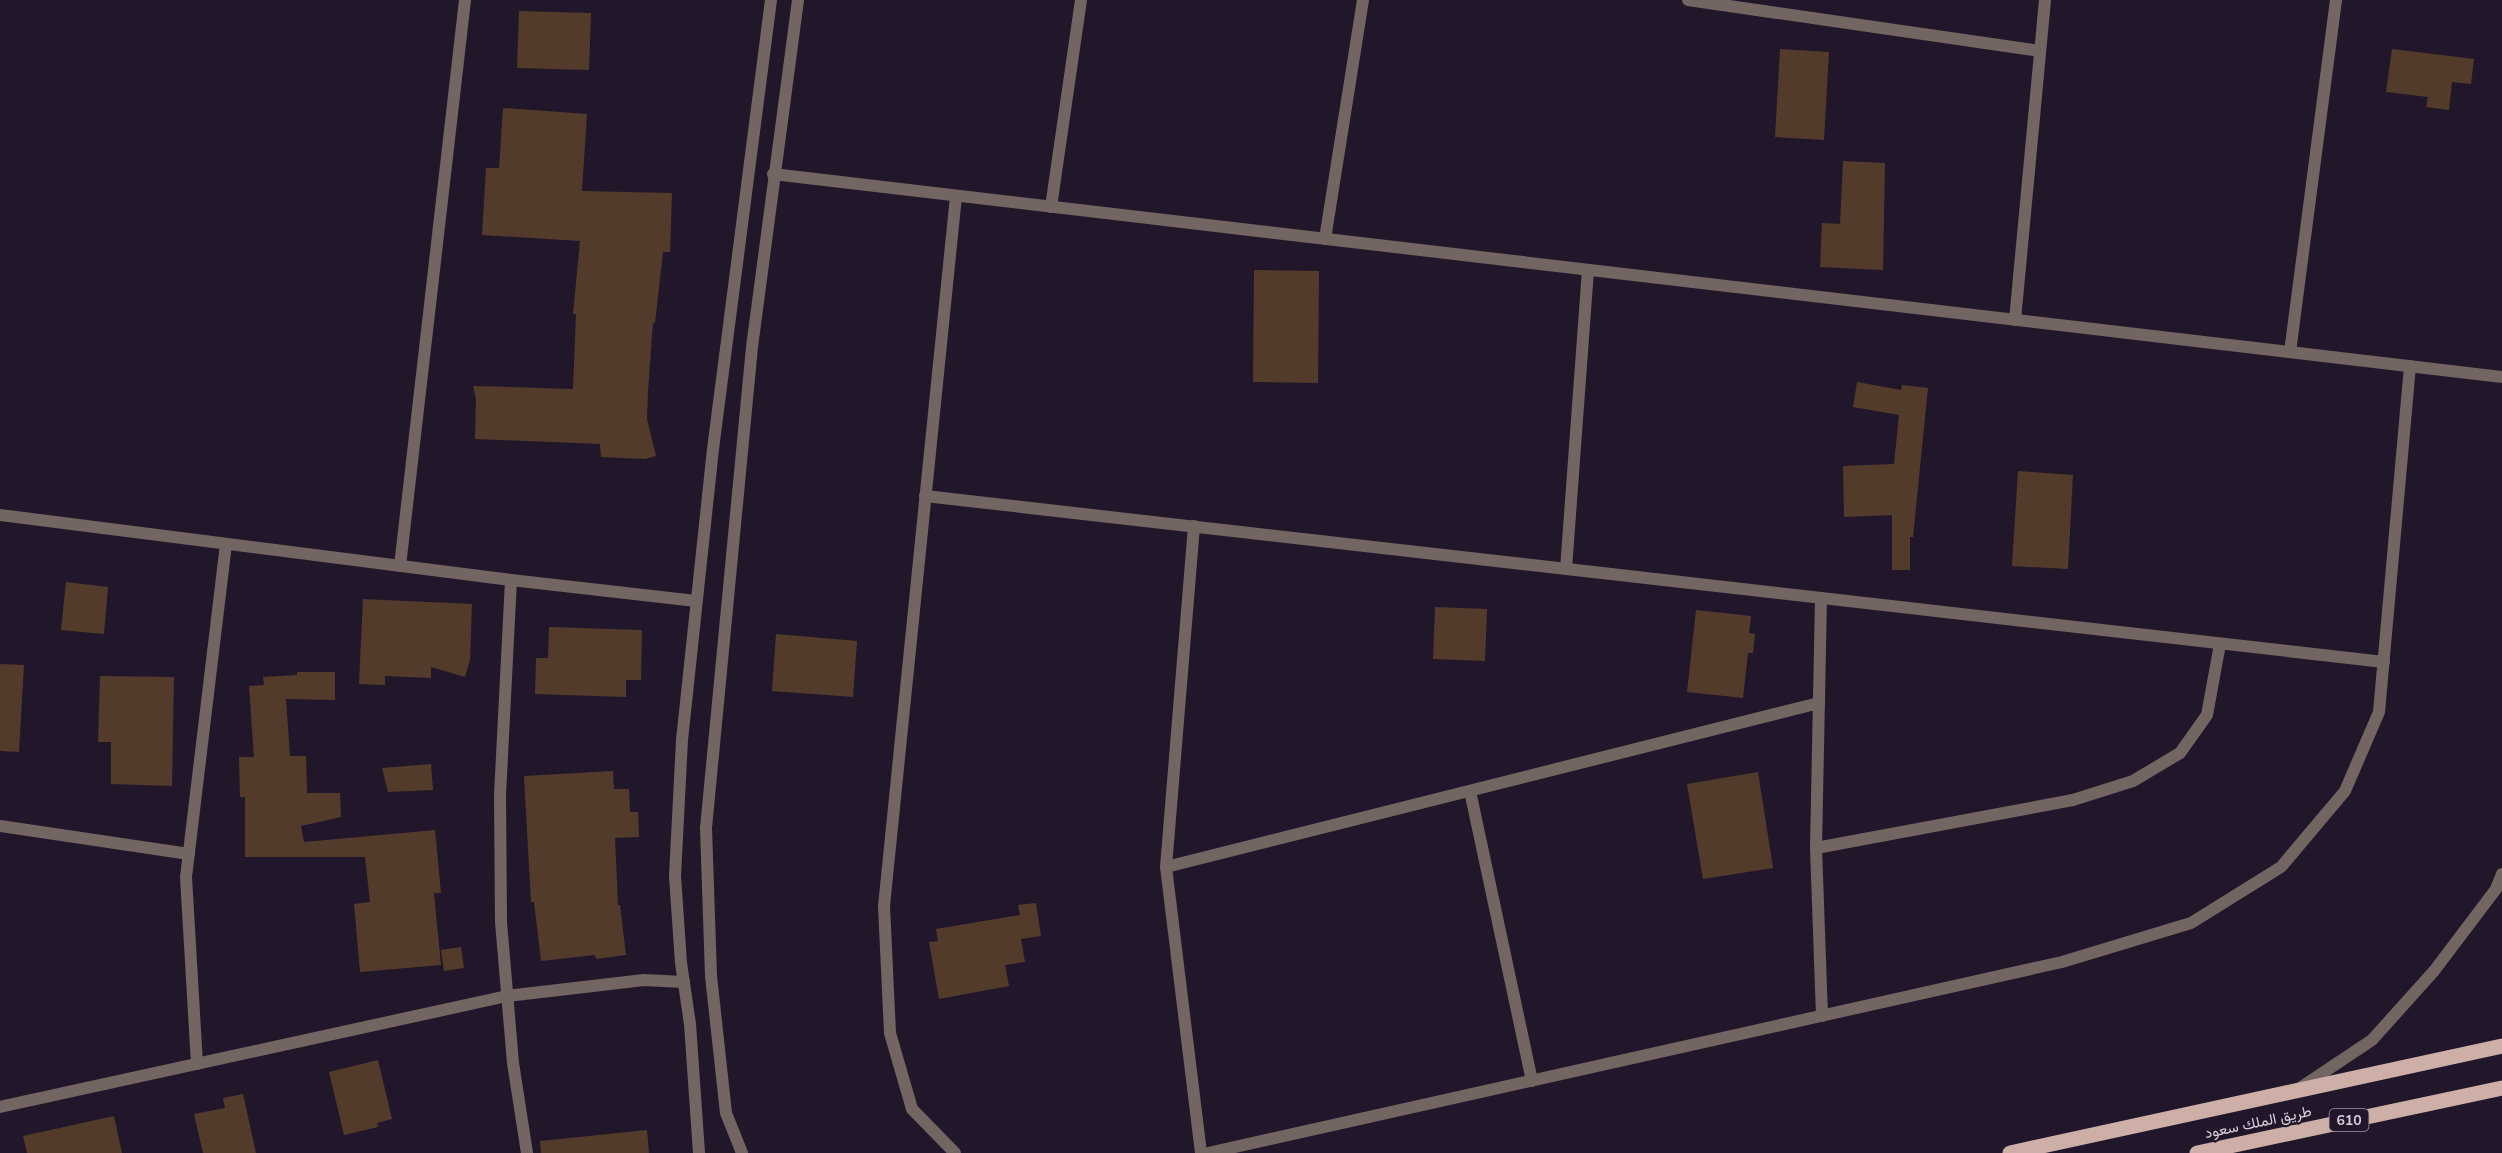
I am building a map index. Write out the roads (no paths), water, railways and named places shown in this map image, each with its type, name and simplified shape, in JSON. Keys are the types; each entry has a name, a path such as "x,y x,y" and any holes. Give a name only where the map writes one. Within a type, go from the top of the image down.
{"main road":[{"path":"2010,1153 2502,1046"},
{"name":"طريق الملك سعود","path":"2197,1153 2502,1088"}],"street":[{"path":"400,566 465,0"},
{"path":"699,1153 690,1024 675,876 682,740 713,449 771,0"},
{"path":"742,1153 726,1113 711,976 706,828 752,347 773,174 798,0"},
{"path":"1051,207 1081,0"},
{"path":"1325,239 1363,0"},
{"path":"1688,0 2040,51"},
{"path":"2015,320 2045,0"},
{"path":"2290,352 2336,0"},
{"path":"773,174 2502,377"},
{"path":"955,1153 912,1109 890,1033 884,906 956,196"},
{"path":"1566,569 1588,270"},
{"path":"1208,1153 2062,962 2191,922 2281,867 2345,790 2379,712 2410,366"},
{"path":"925,496 2384,662"},
{"path":"0,515 510,580 696,601"},
{"path":"1194,526 1166,867 1201,1153"},
{"path":"197,1064 186,877 226,544"},
{"path":"510,580 500,795 501,922 513,1063 527,1153"},
{"path":"1821,598 1816,848 1822,1016"},
{"path":"1816,848 2073,800 2133,781 2180,753 2207,715 2220,644"},
{"path":"1166,867 1819,703"},
{"path":"1470,791 1532,1081"},
{"path":"0,826 189,854"},
{"path":"2299,1089 2372,1040 2434,971 2496,889 2502,874"},
{"path":"0,1107 507,996 644,981 684,982"}]}
